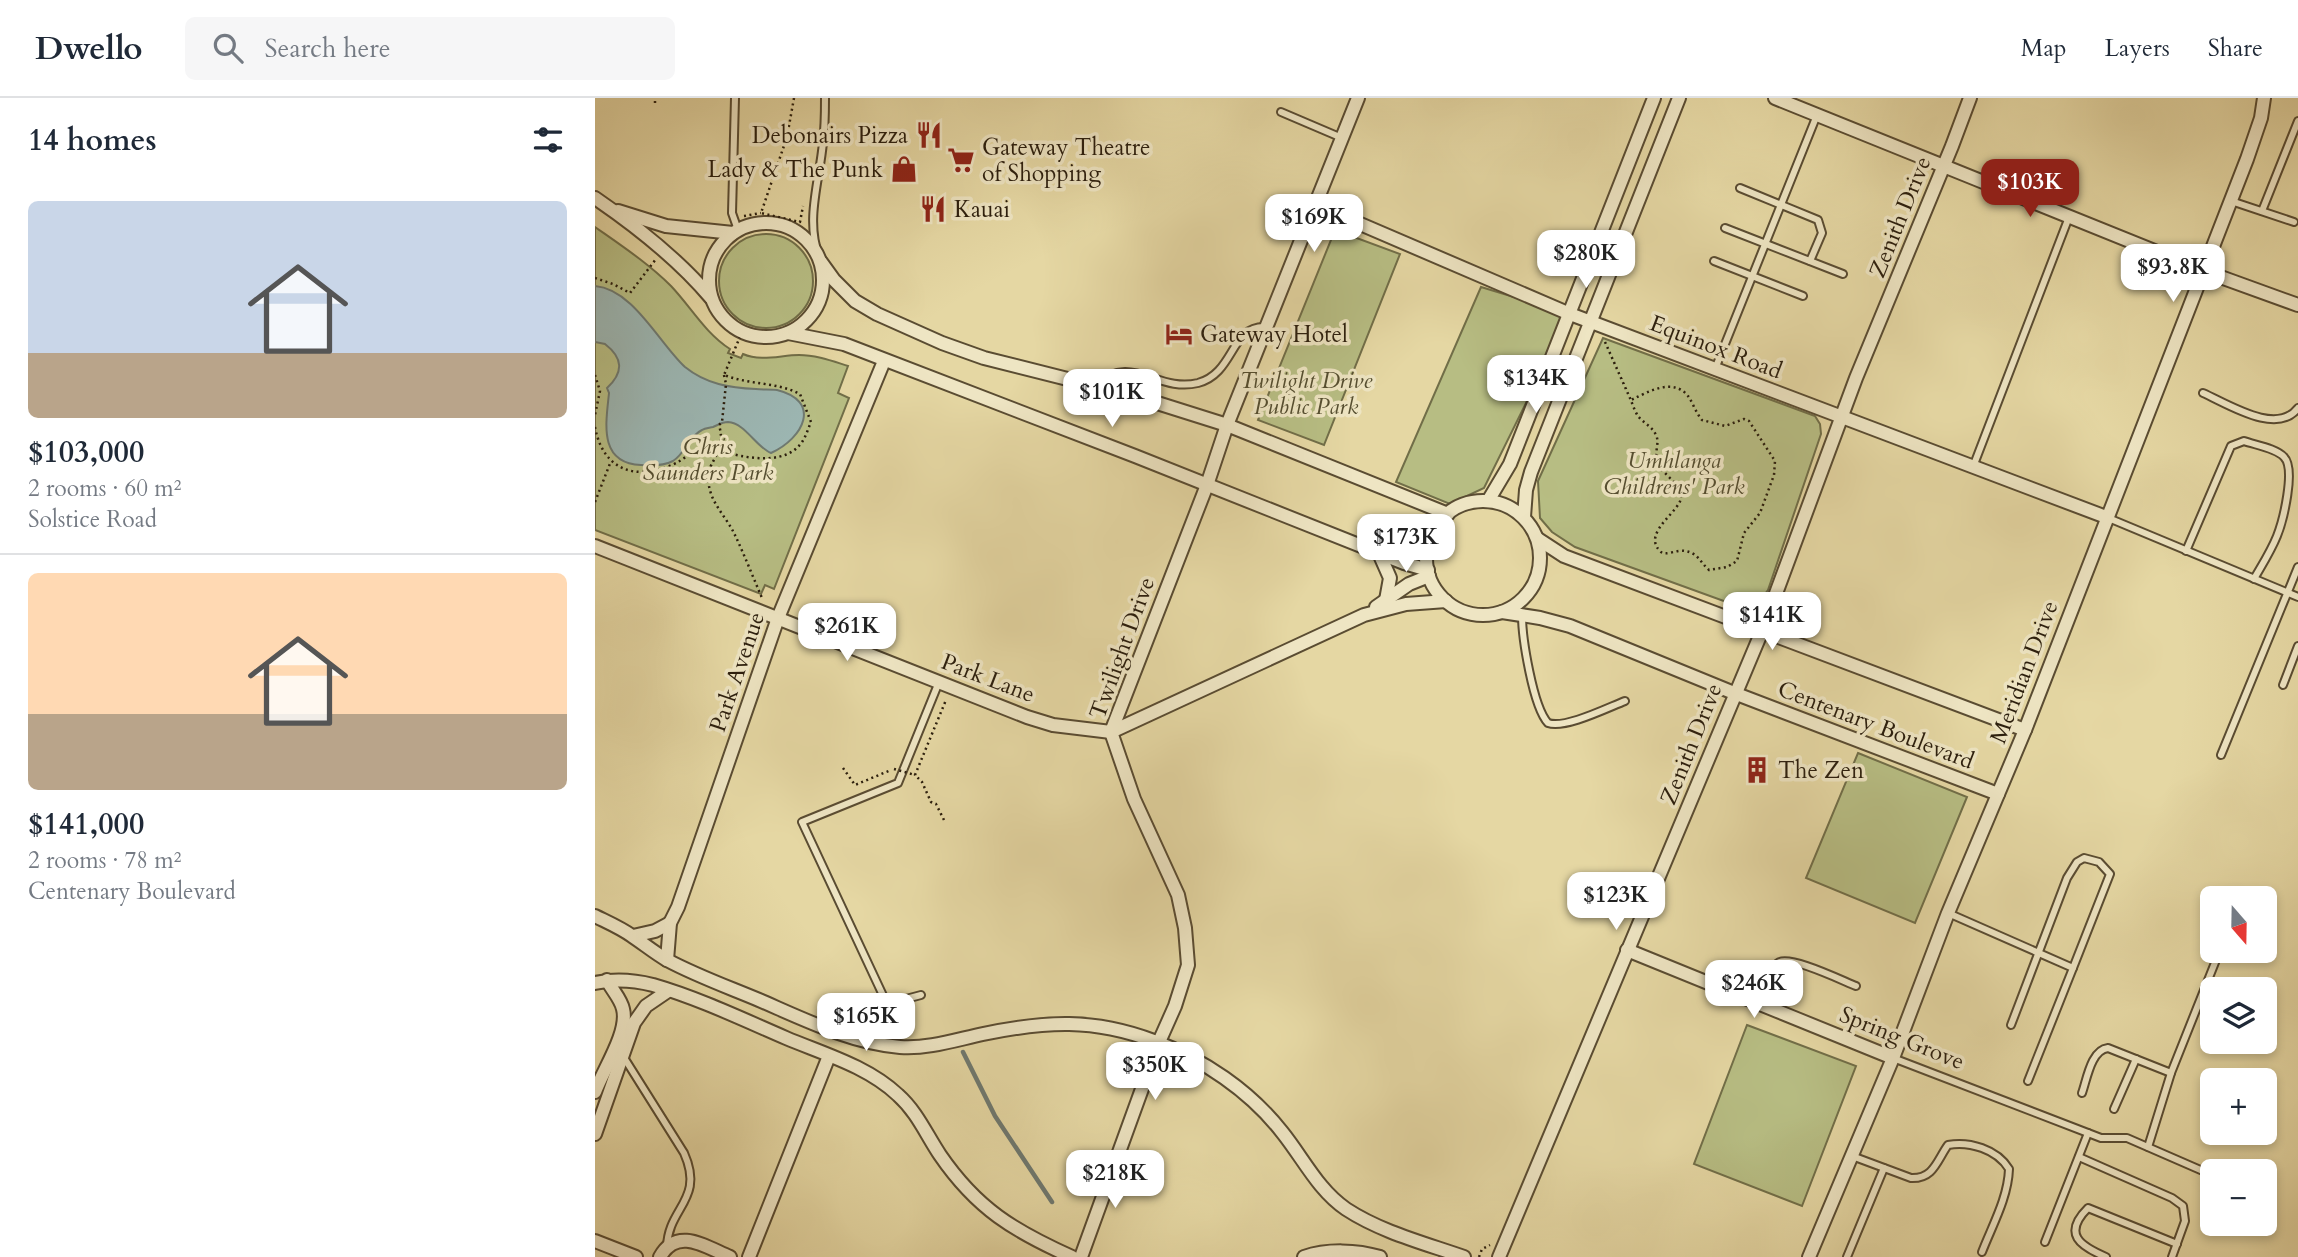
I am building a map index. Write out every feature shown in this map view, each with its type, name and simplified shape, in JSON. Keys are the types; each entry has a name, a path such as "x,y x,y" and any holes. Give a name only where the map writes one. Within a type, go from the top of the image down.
{"street":[{"name":"Twilight Drive","path":"1080,1257 1188,965 1185,928 1178,895 1134,799 1111,732 1207,485 1227,425 1358,98"},
{"path":"1488,501 1510,464 1654,98"},
{"path":"1524,517 1526,490 1531,472 1679,98"},
{"path":"1775,98 2204,271 2298,305"},
{"name":"Zenith Drive","path":"1501,1252 1762,631 1841,417 1969,98"},
{"name":"Meridian Drive","path":"1809,1257 1893,1058 1948,914 2025,730 2231,201 2261,118 2264,98"},
{"path":"595,198 663,251 700,285 726,321 742,332 761,337 788,333 844,344 1428,573"},
{"name":"Equinox Road","path":"1316,205 1570,314 2106,517"},
{"path":"608,207 666,226 735,227 761,223 784,226 804,237 855,301 877,314 942,343 984,358 1227,425 1448,514"},
{"path":"712,299 708,278 713,258 735,227"},
{"path":"788,333 806,322 818,304 824,284 820,259"},
{"name":"Park Avenue","path":"667,960 670,923 678,907 773,616 884,361"},
{"path":"1488,501 1507,506 1524,517 1538,539 1541,557 1538,575 1518,604 1502,612 1482,615 1463,611 1446,601 1433,585 1426,556 1429,540 1448,514 1473,502 1488,501"},
{"name":"Centenary Boulevard","path":"1538,539 1564,556 2025,730"},
{"name":"Park Lane","path":"595,546 1027,717 1053,725 1111,732"},
{"path":"1379,553 1390,578 1386,600"},
{"path":"1111,732 1364,615 1428,573"},
{"path":"1364,615 1406,604 1446,601"},
{"name":"Centenary Boulevard","path":"1502,612 1570,626 1734,693 1998,794"},
{"path":"595,916 633,936 667,960 816,1024 874,1043 901,1047 923,1046 1060,1022 1112,1028 1159,1042 1212,1068 1249,1098 1281,1130 1326,1191 1346,1208 1375,1225 1464,1257"},
{"path":"633,936 655,931 670,923"},
{"name":"Spring Grove","path":"1627,950 1893,1058"},
{"path":"601,981 639,982 703,1003 876,1077 915,1112 939,1153 963,1186 990,1213 1037,1241 1072,1257"},
{"path":"601,981 623,1010 618,1051"},
{"path":"595,1134 618,1051 640,1012 668,991"},
{"path":"749,1257 829,1056"},
{"path":"595,1092 611,1070"},
{"path":"663,1252 676,1241 685,1239 730,1257"},
{"path":"595,1241 636,1257"},
{"path":"1304,1257 1339,1252 1380,1257"}],"lane":[{"path":"735,98 735,227"},
{"path":"820,259 815,246 813,226 824,141 825,98"},
{"path":"1281,112 1342,138"},
{"path":"1715,369 1817,115"},
{"path":"2262,211 2298,121"},
{"path":"1740,188 1813,217 1821,226 1822,233 1810,261"},
{"path":"2231,201 2294,222"},
{"path":"1973,467 2069,217"},
{"path":"1725,228 1843,274"},
{"path":"1714,261 1803,296"},
{"path":"1093,386 1110,373 1121,370 1166,383 1202,382 1224,367 1244,334 1251,328 1266,327"},
{"path":"2203,393 2271,421 2285,419 2298,408"},
{"path":"2186,551 2231,446 2244,441 2281,454 2287,461 2289,475 2281,524 2254,579"},
{"path":"2106,517 2298,597"},
{"path":"2221,755 2298,567"},
{"path":"1522,615 1525,652 1539,710 1548,723 1556,725 1569,722 1625,701"},
{"path":"2283,685 2298,646"},
{"path":"921,995 887,1004 802,822 898,783 945,684"},
{"path":"2011,1025 2071,870 2084,858 2095,859 2106,867 2110,874 2028,1081"},
{"path":"1948,914 2073,968"},
{"path":"1761,1004 1770,977 1782,961 1793,961 1856,986"},
{"path":"2148,1147 2171,1073 2215,963"},
{"path":"2082,1093 2100,1050 2108,1048 2171,1073"},
{"path":"618,1051 684,1153 691,1169 691,1186 670,1230 663,1252"},
{"name":"Spring Grove","path":"1893,1058 2101,1138 2127,1139 2200,1170"},
{"path":"2114,1109 2136,1059"},
{"path":"2045,1241 2088,1133"},
{"path":"1851,1156 1911,1178 1926,1176 1948,1145 1961,1142 1971,1144 2002,1160 2009,1169 2004,1197 1982,1252"},
{"path":"2079,1157 2178,1202 2186,1214 2172,1257"},
{"path":"1847,1257 1884,1168"},
{"path":"2106,1257 2076,1240 2075,1232 2080,1218 2088,1208 2177,1244"}],"path":[{"path":"655,103 656,98"},
{"path":"761,213 787,137 794,98"},
{"path":"735,227 761,213 800,222"},
{"path":"595,278 631,293 663,251"},
{"path":"742,332 725,375 722,422 719,425 723,439 708,471 708,484 713,501 734,533 773,616"},
{"path":"1605,342 1638,417 1649,424 1657,438 1656,459 1681,495 1681,502 1666,518 1657,534 1656,543 1660,552 1665,554 1688,551 1698,556 1709,570 1727,567 1737,561 1744,533 1760,513 1774,475 1775,461 1771,453 1749,421 1744,419 1725,426 1702,420 1691,400 1678,388 1661,387 1631,400"},
{"path":"595,375 600,391 595,415"},
{"path":"595,427 605,456 632,472 647,472 677,463 702,450 752,459 770,459 797,447 803,441 811,422 800,394 788,388 736,380 725,375"},
{"path":"595,502 611,460"},
{"path":"915,775 945,684"},
{"path":"843,768 855,785 894,769 915,775 944,820"}],"green space":[{"name":"Chris Saunders Park","path":"595,227 663,278 706,328 730,349 728,353 741,358 743,354 764,358 805,355 848,366 838,393 849,398 774,589 765,585 761,594 595,530"},
{"name":"Twilight Drive Public Park","path":"1335,230 1400,254 1324,445 1258,420"},
{"path":"766,234 784,238 799,248 809,263 813,281 809,299 799,314 784,324 766,328 748,324 733,314 723,299 719,281 723,263 733,248 748,238"},
{"path":"1481,287 1570,314 1484,488 1450,504 1396,482"},
{"name":"Umhlanga Childrens' Park","path":"1603,338 1815,416 1820,424 1821,434 1768,590 1757,603 1732,604 1575,547 1552,532 1540,518 1538,481"},
{"path":"1858,753 1967,797 1915,923 1806,878"},
{"path":"1747,1025 1856,1066 1802,1206 1694,1164"}],"water":[{"path":"595,286 609,289 633,307 675,357 693,373 728,386 777,390 791,395 800,402 804,411 799,429 783,446 771,453 740,426 724,422 698,432 677,458 669,463 641,465 627,463 617,457 611,449 606,428 609,393 607,388 619,371 619,365 611,349 605,344 595,342"}],"waterway":[{"path":"963,1052 995,1116 1052,1202"}],"place":[{"name":"Debonairs Pizza","path":"929,135"},
{"name":"Gateway Theatre of Shopping","path":"961,160"},
{"name":"Lady & The Punk","path":"904,169"},
{"name":"Kauai","path":"933,209"},
{"name":"Gateway Hotel","path":"1179,334"},
{"name":"The Zen","path":"1757,770"}]}
